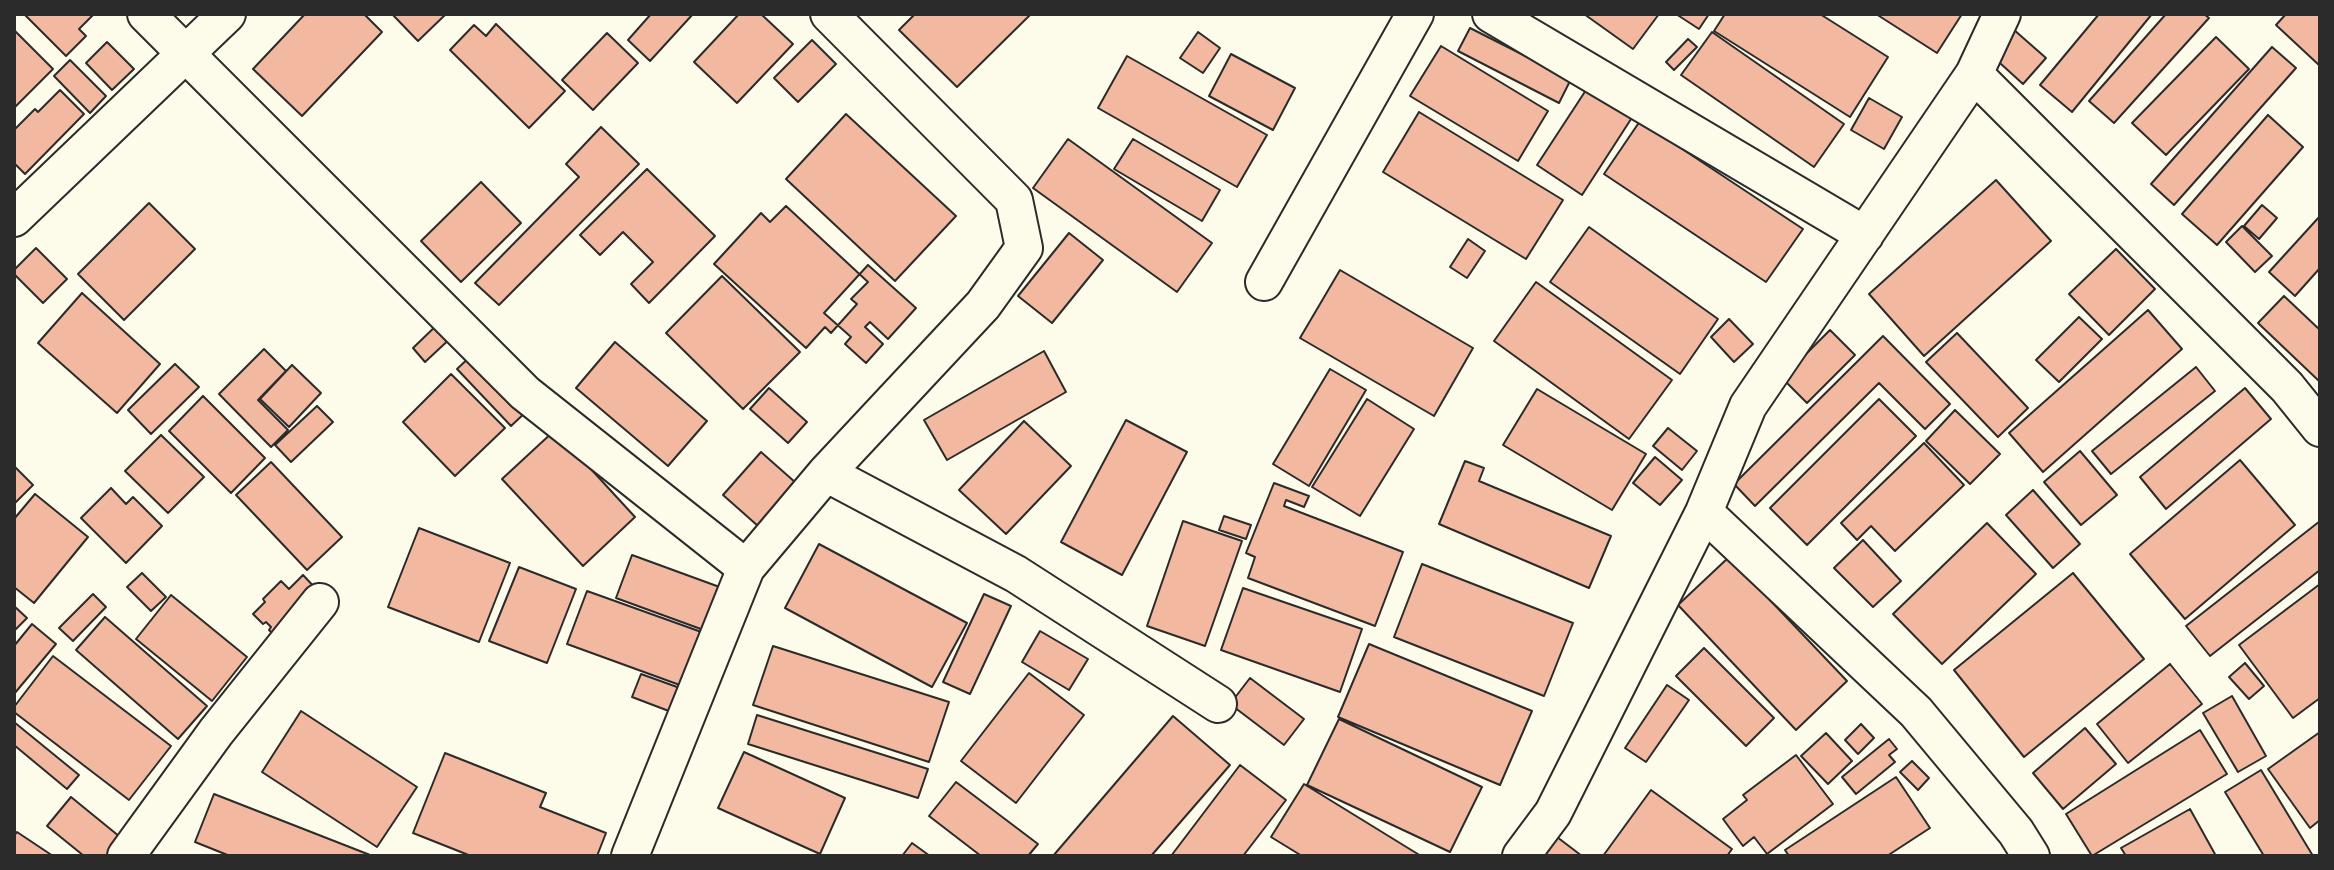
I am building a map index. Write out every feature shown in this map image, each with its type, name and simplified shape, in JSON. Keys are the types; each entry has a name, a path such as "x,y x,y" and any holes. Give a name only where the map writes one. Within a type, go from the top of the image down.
{"street":[{"path":"146,14 525,393 746,568"},
{"path":"14,218 227,14"},
{"path":"630,856 746,568 826,473 983,305 1024,248 1014,200 829,14"},
{"path":"1264,282 1415,14"},
{"path":"1491,14 1865,235"},
{"path":"1521,856 1553,813 1704,512 1748,406 1974,74 2002,14"},
{"path":"1974,74 2287,387 2320,428"},
{"path":"826,473 1016,574 1218,704"},
{"path":"1704,512 1916,712 2016,832 2031,856"},
{"path":"126,856 216,732 320,602"}],"building":[{"path":"24,14 94,14 79,29 86,36 66,56"},
{"path":"305,14 364,14 382,32 302,116 253,69"},
{"path":"392,14 446,14 418,41"},
{"path":"651,14 693,14 650,61 628,40"},
{"path":"739,14 761,14 793,44 737,103 694,62"},
{"path":"915,14 1031,14 957,87 899,30"},
{"path":"1584,14 1659,14 1633,49"},
{"path":"1676,14 1709,14 1699,29"},
{"path":"1725,14 1820,14 1888,57 1850,117 1714,31"},
{"path":"1876,14 1962,14 1937,53"},
{"path":"2099,14 2152,14 2072,112 2040,85"},
{"path":"2166,14 2204,14 2209,18 2114,123 2089,101"},
{"path":"2286,14 2320,14 2320,66 2276,25"},
{"path":"496,24 565,91 529,128 450,50 474,25 486,36"},
{"path":"1470,28 1571,79 1559,103 1458,51"},
{"path":"2013,29 2046,58 2023,84 1990,54"},
{"path":"14,30 53,69 14,108"},
{"path":"1198,32 1220,48 1203,73 1180,58"},
{"path":"1712,32 1844,124 1814,167 1681,75"},
{"path":"607,33 638,63 593,110 562,80"},
{"path":"2216,37 2249,69 2166,155 2132,123"},
{"path":"1688,39 1697,47 1674,70 1666,62"},
{"path":"812,40 836,64 798,102 774,78"},
{"path":"107,42 134,69 112,90 86,63"},
{"path":"1441,46 1548,111 1518,161 1410,96"},
{"path":"2272,47 2296,68 2174,205 2151,184"},
{"path":"1231,54 1295,88 1273,130 1209,96"},
{"path":"1127,56 1267,135 1237,187 1098,108"},
{"path":"70,60 106,96 90,113 54,76"},
{"path":"1588,87 1633,116 1582,195 1537,165"},
{"path":"60,90 84,114 25,174 14,163 14,130"},
{"path":"1869,98 1902,117 1884,149 1851,130"},
{"path":"1419,112 1563,200 1526,259 1383,172"},
{"path":"846,114 956,216 895,281 786,179"},
{"path":"2268,115 2303,147 2217,245 2182,214"},
{"path":"1640,121 1803,229 1766,282 1604,174"},
{"path":"601,127 639,164 499,305 475,283 579,177 566,164"},
{"path":"1068,139 1212,243 1177,292 1033,188"},
{"path":"1133,139 1220,190 1202,221 1114,169"},
{"path":"647,169 715,236 649,303 631,284 653,262 623,232 600,255 580,235"},
{"path":"1996,180 2051,241 1924,356 1869,294"},
{"path":"481,182 521,223 461,282 421,241"},
{"path":"149,203 195,249 124,320 78,274"},
{"path":"2262,205 2277,218 2259,239 2244,226"},
{"path":"786,206 868,282 851,299 857,304 831,333 825,327 806,348 714,264 761,213 770,222"},
{"path":"2320,216 2320,268 2295,296 2269,272"},
{"path":"2242,226 2272,256 2255,272 2226,242"},
{"path":"1589,227 1718,319 1680,374 1550,282"},
{"path":"1069,233 1103,260 1052,323 1018,296"},
{"path":"1468,239 1485,251 1467,278 1450,267"},
{"path":"36,248 67,279 43,303 14,274 14,270"},
{"path":"2116,249 2155,289 2109,335 2069,294"},
{"path":"868,265 916,308 888,339 870,322 865,327 883,344 866,363 845,344 851,337 824,313"},
{"path":"1340,270 1473,348 1434,416 1300,338"},
{"path":"722,276 800,352 743,409 666,333"},
{"path":"1536,282 1672,380 1629,439 1494,341"},
{"path":"82,293 160,364 117,413 38,343"},
{"path":"2284,296 2320,330 2320,382 2258,323"},
{"path":"2148,310 2182,349 2043,472 2009,433"},
{"path":"2079,317 2102,339 2059,382 2036,360"},
{"path":"1729,319 1753,344 1734,362 1711,337"},
{"path":"441,321 454,335 425,362 413,348"},
{"path":"1830,330 1855,355 1807,403 1782,378"},
{"path":"1957,333 2028,408 1998,437 1926,362"},
{"path":"1883,336 1950,404 1925,429 1879,383 1755,506 1734,484"},
{"path":"615,342 707,421 668,466 576,388"},
{"path":"264,349 286,371 258,400 288,430 271,447 219,394"},
{"path":"1044,351 1066,392 947,460 924,420"},
{"path":"474,353 528,410 511,426 457,369"},
{"path":"175,364 199,387 151,434 128,410"},
{"path":"292,365 321,393 289,427 260,399"},
{"path":"2196,367 2215,391 2111,474 2092,451"},
{"path":"1330,369 1366,390 1309,486 1273,464"},
{"path":"451,374 505,428 455,476 403,422"},
{"path":"769,388 807,422 788,443 750,409"},
{"path":"2245,388 2271,419 2166,509 2140,477"},
{"path":"1537,389 1646,454 1612,510 1503,445"},
{"path":"203,396 265,458 231,493 169,431"},
{"path":"1367,399 1414,429 1360,516 1312,487"},
{"path":"1879,399 1916,436 1807,545 1770,508"},
{"path":"317,406 333,422 291,462 275,445"},
{"path":"1955,410 2000,454 1970,484 1926,441"},
{"path":"1126,420 1187,452 1122,575 1061,542"},
{"path":"1024,421 1071,466 1006,534 959,490"},
{"path":"1668,428 1697,451 1682,470 1653,446"},
{"path":"555,430 635,517 583,566 502,479"},
{"path":"161,435 204,477 168,513 125,471"},
{"path":"1924,443 1964,485 1895,551 1871,526 1857,540 1841,523"},
{"path":"2080,451 2117,495 2081,525 2044,482"},
{"path":"761,452 796,483 758,526 723,495"},
{"path":"1655,457 1682,480 1660,505 1633,483"},
{"path":"2240,460 2295,525 2185,619 2130,554"},
{"path":"1465,461 1484,468 1479,481 1611,536 1589,588 1439,524"},
{"path":"271,462 342,537 307,570 236,495"},
{"path":"14,466 33,485 14,504"},
{"path":"1274,483 1309,496 1304,507 1286,500 1284,506 1403,552 1375,626 1248,578 1255,557 1246,553"},
{"path":"111,488 126,504 133,497 162,526 126,563 81,518"},
{"path":"2033,490 2080,544 2053,568 2006,515"},
{"path":"35,494 88,537 34,603 14,587 14,519"},
{"path":"1224,516 1251,525 1246,539 1219,530"},
{"path":"1183,521 1242,541 1205,646 1147,626"},
{"path":"2320,521 2320,570 2210,656 2186,626"},
{"path":"1987,523 2036,574 1942,664 1893,614"},
{"path":"419,528 510,563 479,642 388,607"},
{"path":"1863,540 1901,581 1873,607 1834,568"},
{"path":"819,544 967,623 932,687 785,608"},
{"path":"632,555 725,589 709,632 616,598"},
{"path":"1729,557 1847,681 1796,730 1678,605"},
{"path":"1422,564 1573,623 1544,696 1394,637"},
{"path":"519,567 576,589 547,663 489,641"},
{"path":"142,573 166,597 151,611 127,587"},
{"path":"2073,573 2144,659 2024,757 1954,670"},
{"path":"303,575 319,592 275,636 266,622 263,624 253,614 281,581 289,589"},
{"path":"2320,584 2320,698 2293,718 2239,645"},
{"path":"1243,588 1362,629 1340,692 1221,650"},
{"path":"587,591 707,634 688,688 567,644"},
{"path":"93,594 106,607 73,641 59,628"},
{"path":"984,594 1011,606 970,694 943,682"},
{"path":"171,595 247,657 212,701 136,639"},
{"path":"14,606 27,618 14,631"},
{"path":"105,617 207,706 178,739 76,650"},
{"path":"32,624 56,644 14,694 14,646"},
{"path":"1040,631 1088,659 1069,690 1022,662"},
{"path":"1369,644 1532,711 1500,785 1338,717"},
{"path":"773,646 949,702 929,762 753,705"},
{"path":"1704,648 1774,718 1746,746 1676,676"},
{"path":"53,656 171,746 129,800 14,712 14,707"},
{"path":"2245,663 2264,686 2249,699 2229,677"},
{"path":"2170,664 2202,704 2128,763 2097,724"},
{"path":"1029,673 1084,715 1016,803 961,761"},
{"path":"641,674 691,692 682,716 632,697"},
{"path":"1250,678 1304,719 1284,745 1230,704"},
{"path":"1667,685 1689,700 1646,762 1625,748"},
{"path":"2232,696 2266,756 2238,772 2203,713"},
{"path":"301,711 417,787 377,847 262,772"},
{"path":"757,715 928,769 918,798 748,744"},
{"path":"1173,716 1230,765 1151,856 1053,856"},
{"path":"1339,719 1482,787 1450,852 1307,785"},
{"path":"14,722 79,775 67,789 14,745"},
{"path":"1861,724 1874,738 1858,754 1845,740"},
{"path":"2085,728 2116,764 2063,809 2033,773"},
{"path":"2200,730 2227,774 2092,856 2066,814"},
{"path":"2320,732 2320,820 2310,828 2268,769"},
{"path":"1826,733 1852,761 1828,784 1801,756"},
{"path":"1889,739 1897,749 1889,755 1895,762 1856,794 1842,777"},
{"path":"744,752 845,798 820,854 718,808"},
{"path":"445,753 546,793 540,807 606,833 597,856 471,856 413,833"},
{"path":"1796,755 1833,804 1767,854 1754,837 1743,846 1723,819 1747,800 1743,795"},
{"path":"1912,761 1929,778 1918,790 1900,772"},
{"path":"1240,765 1286,800 1243,856 1171,856"},
{"path":"2261,770 2313,856 2264,856 2225,792"},
{"path":"1896,777 1930,828 1887,856 1789,856 1785,850"},
{"path":"956,782 1038,844 1028,856 981,856 929,816"},
{"path":"1304,784 1421,856 1302,856 1271,837"},
{"path":"1651,790 1732,849 1727,856 1603,856"},
{"path":"214,794 370,855 230,856 195,842"},
{"path":"71,797 125,841 113,856 84,856 47,826"},
{"path":"2190,809 2216,856 2126,856 2121,848"},
{"path":"17,832 53,856 14,856 14,836"},
{"path":"1557,837 1582,856 1543,856"},
{"path":"912,843 930,856 902,856"}]}
